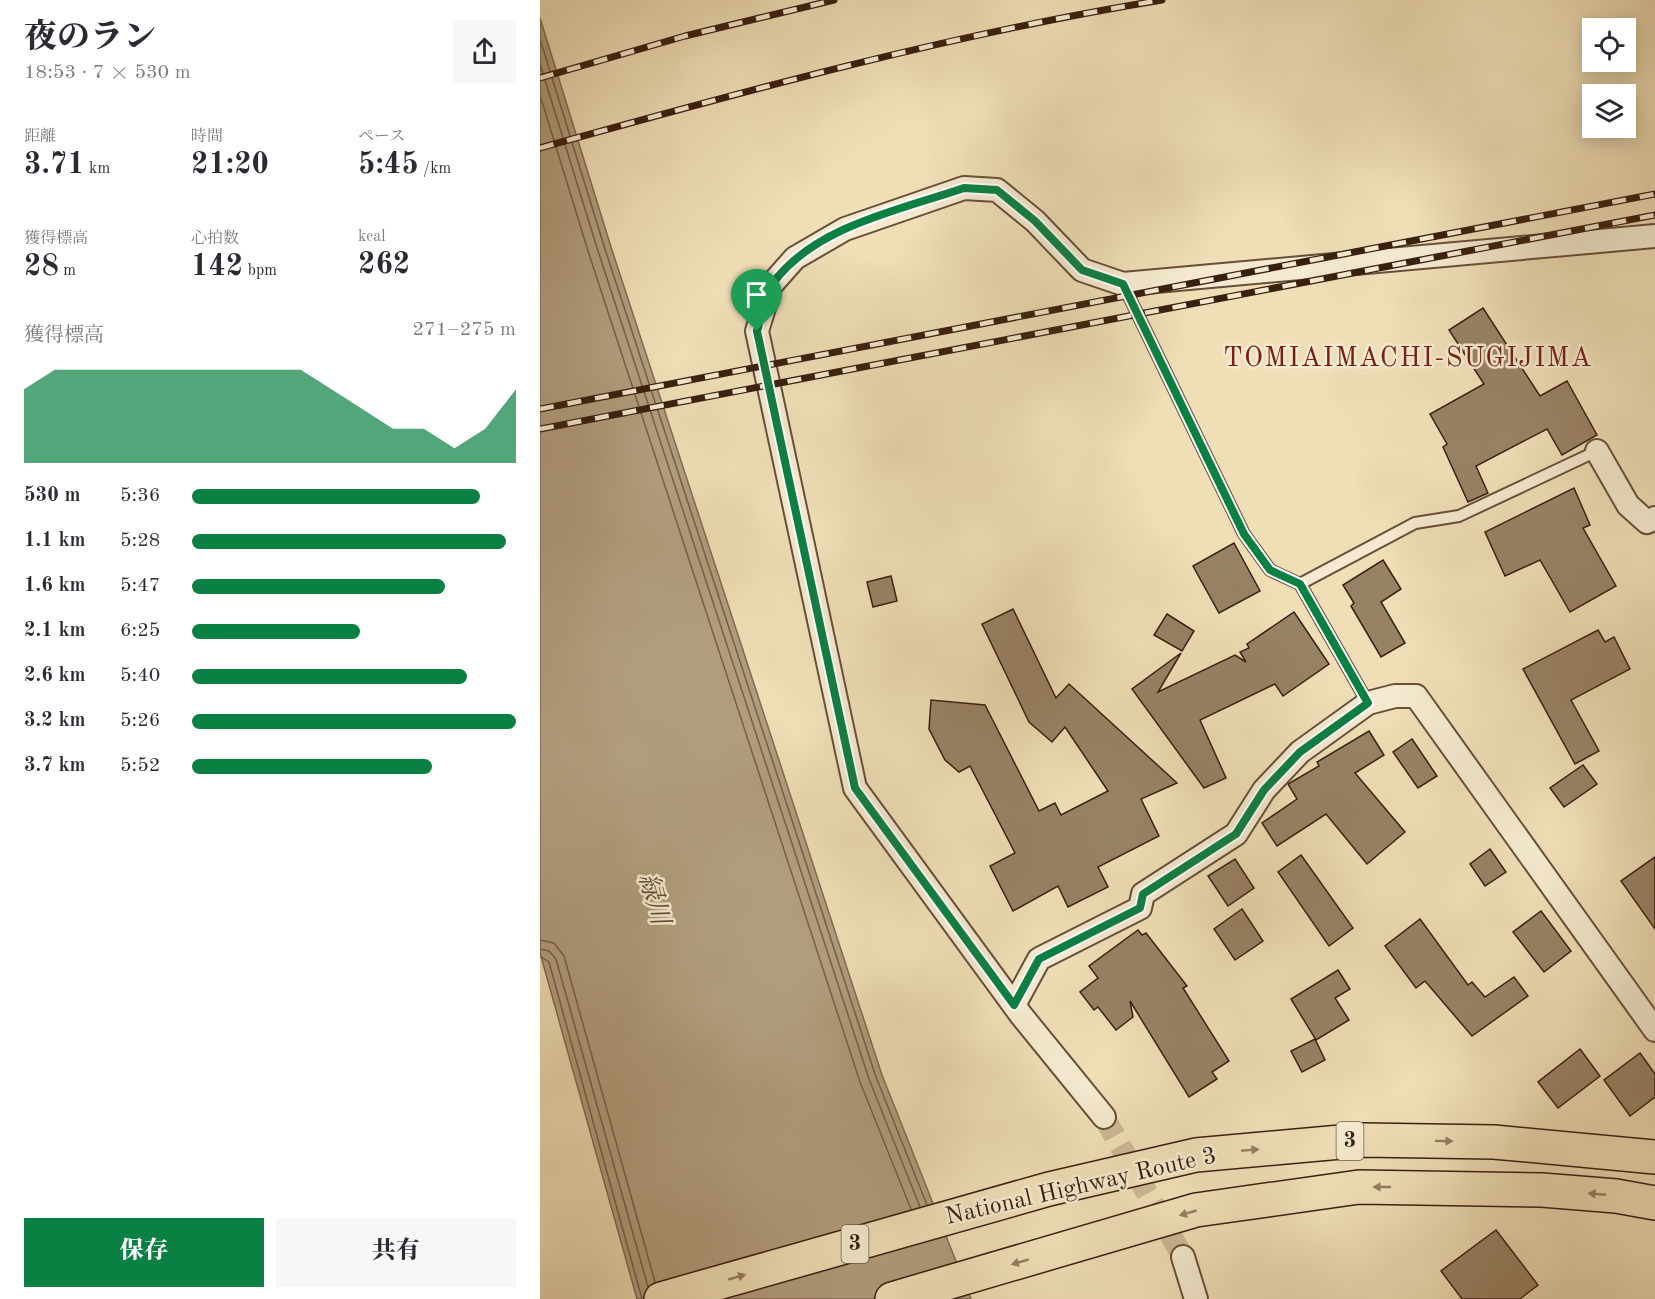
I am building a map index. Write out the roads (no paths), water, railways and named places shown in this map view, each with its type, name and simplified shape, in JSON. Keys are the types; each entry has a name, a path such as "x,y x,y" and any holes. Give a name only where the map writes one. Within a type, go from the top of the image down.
{"highway":[{"name":"National Highway Route 3","path":"661,1299 1048,1189 1196,1155 1363,1140 1494,1142 1655,1157"},
{"name":"National Highway Route 3","path":"892,1299 1196,1210 1359,1187 1542,1190 1616,1196 1655,1203"}],"street":[{"path":"1104,1117 1014,1005 855,788 757,331 771,285 795,258 845,229 964,188 997,190 1035,221 1082,270 1123,284 1655,236"},
{"path":"1597,451 1628,505 1647,522 1655,518"},
{"path":"1014,1005 1039,959 1140,908 1143,894 1236,834 1264,790 1300,752 1368,703 1395,696 1416,696 1655,1029"},
{"path":"1183,1257 1196,1299"}],"lane":[{"path":"1123,284 1244,534 1270,570 1300,584 1368,703"},
{"path":"1300,584 1415,523 1459,516 1597,451"}],"water":[{"name":"緑川","path":"540,18 611,247 882,1075 971,1299 637,1299 540,953"}],"tunnel":[{"path":"1104,1117 1183,1257"}],"railway":[{"path":"540,78 685,36 834,0"},
{"path":"540,148 849,65 1005,29 1162,0"},
{"path":"540,409 1655,194"},
{"path":"540,429 1655,215"}],"district":[{"name":"TOMIAIMACHI-SUGIJIMA","path":"1408,358"}]}
